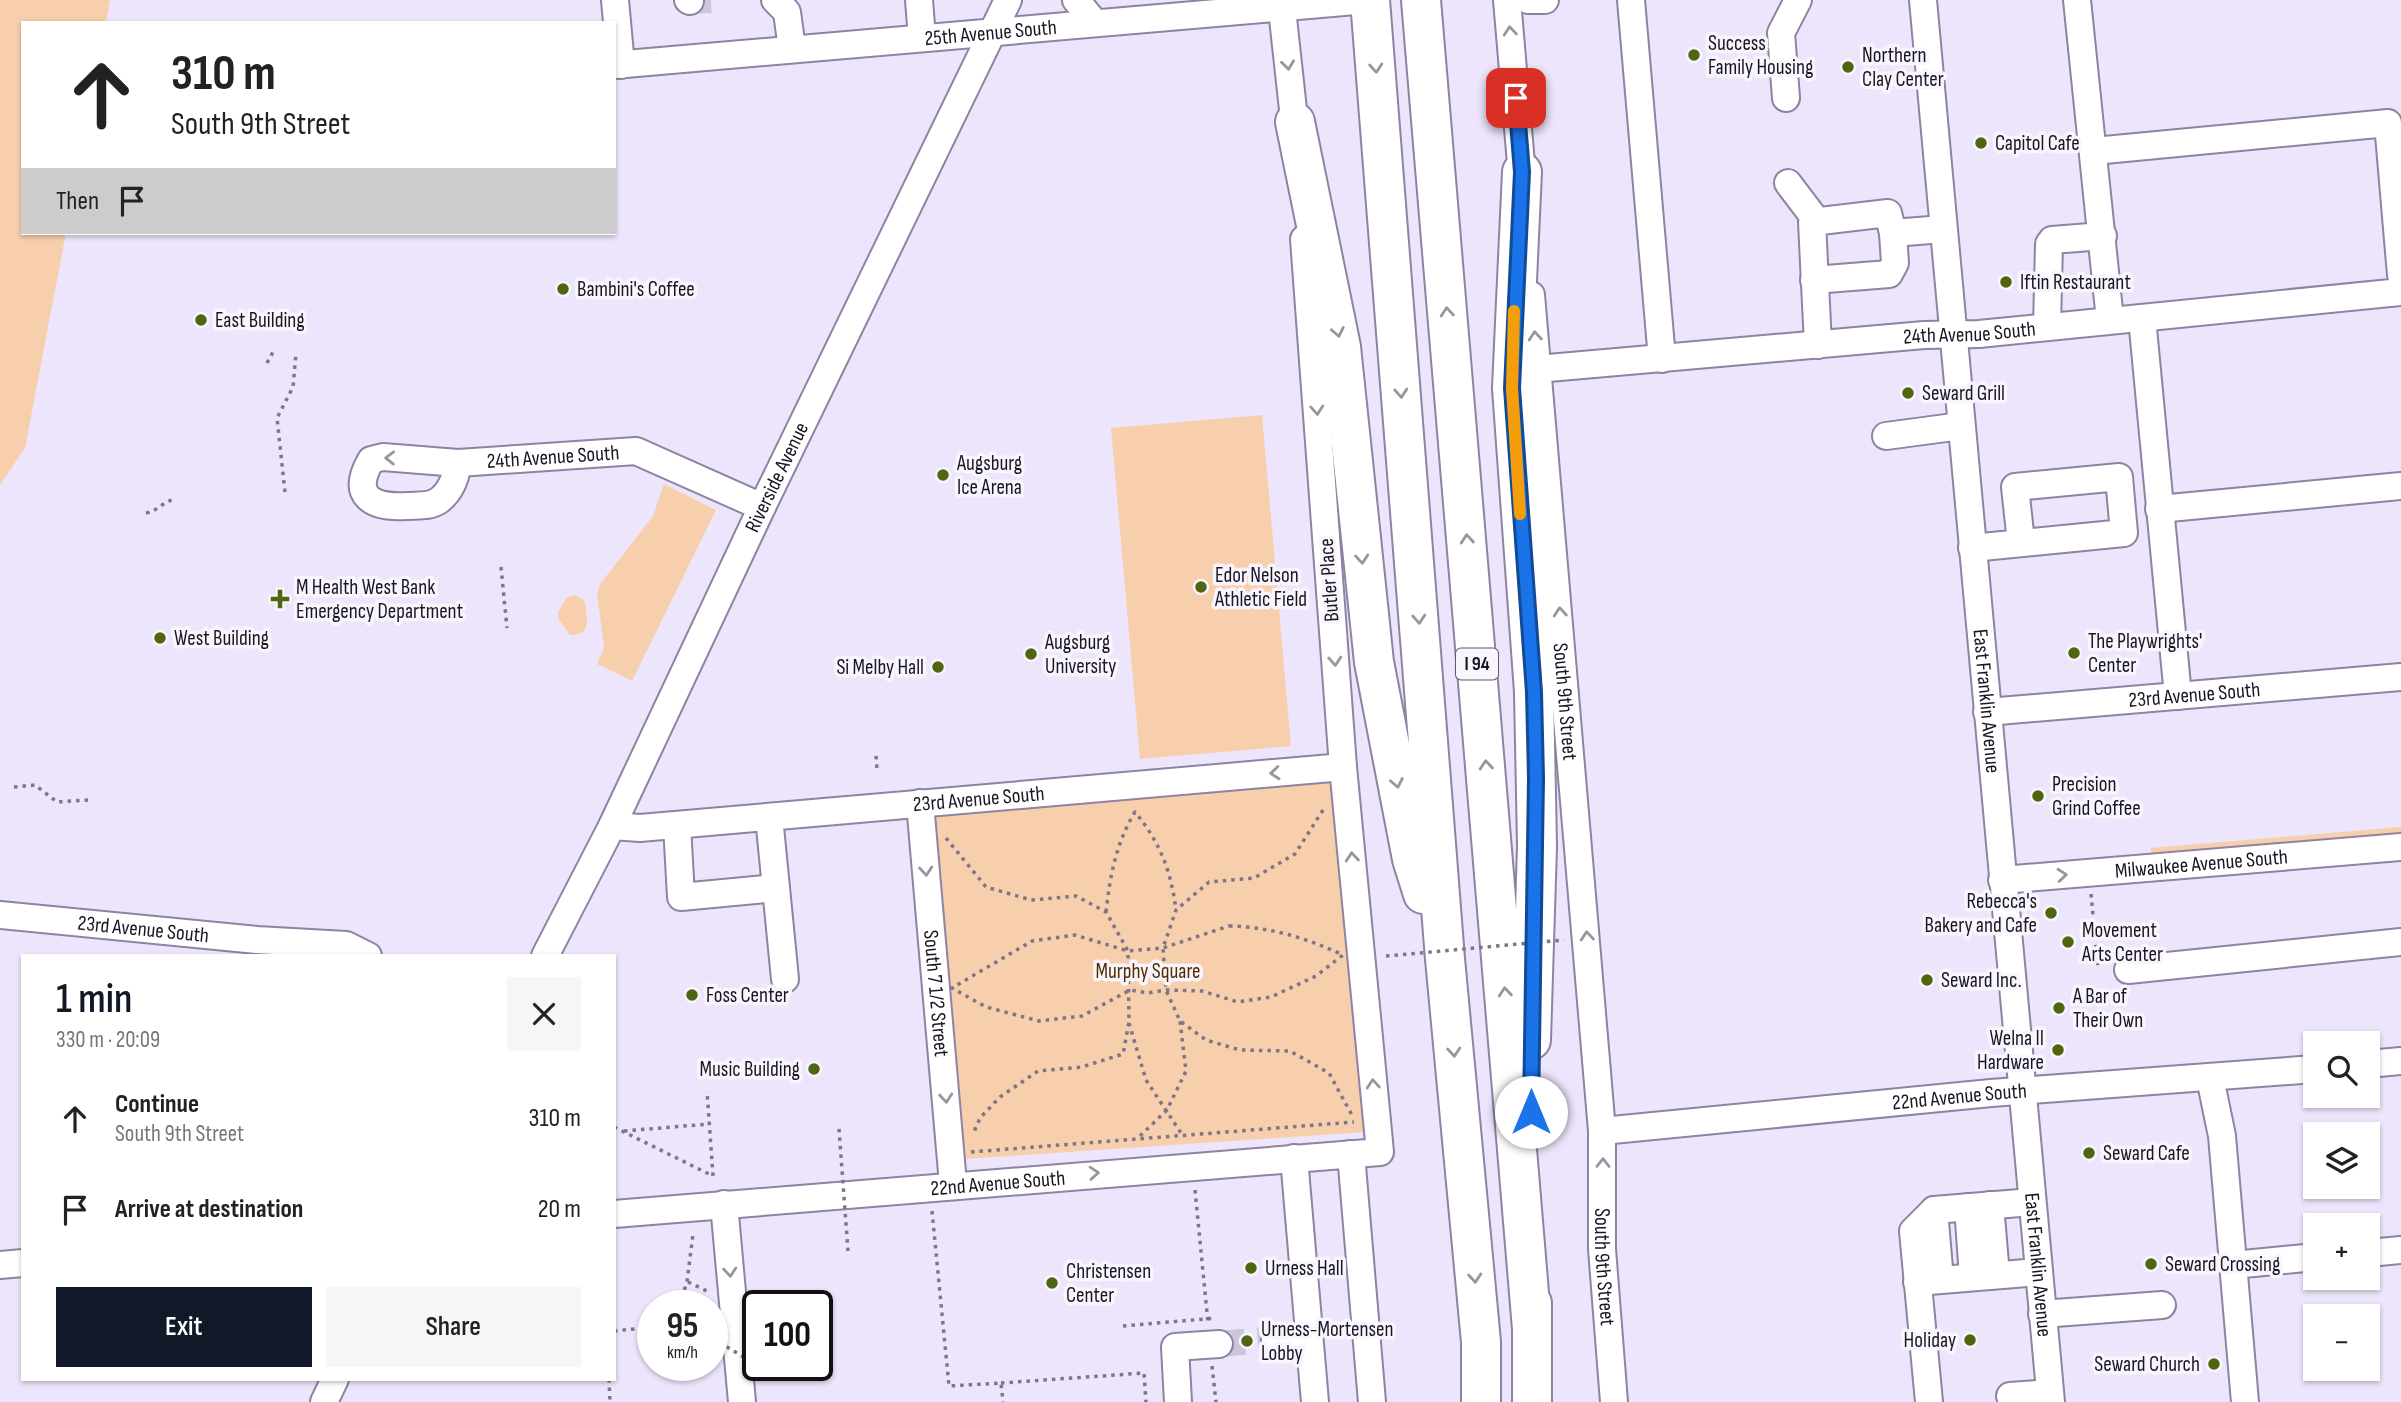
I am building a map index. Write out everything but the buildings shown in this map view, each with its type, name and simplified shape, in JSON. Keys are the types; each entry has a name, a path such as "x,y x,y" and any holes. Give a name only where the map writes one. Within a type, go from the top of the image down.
{"highway":[{"path":"1369,0 1445,959 1481,1342 1481,1402"},
{"name":"I 94","path":"1421,0 1532,1329 1532,1402"},
{"path":"1295,122 1343,360 1368,626 1384,721 1412,859 1445,959"},
{"path":"1522,172 1512,388 1536,751 1531,1026 1532,1329"}],"street":[{"path":"615,0 616,21"},
{"path":"775,0 787,12 792,49"},
{"path":"919,0 922,38"},
{"name":"Riverside Avenue","path":"546,954 612,826 762,507 1008,0"},
{"path":"1076,0 1094,23"},
{"name":"25th Avenue South","path":"618,65 1094,23 1130,10 1369,0"},
{"name":"South 9th Street","path":"1507,0 1602,1131 1602,1249 1614,1402"},
{"path":"1528,0 1545,0"},
{"path":"1631,0 1662,359"},
{"path":"1786,98 1781,33 1798,0"},
{"name":"East Franklin Avenue","path":"1923,0 2050,1397"},
{"path":"2077,0 2103,236 2109,320"},
{"name":"Butler Place","path":"1290,4 1295,122 1343,767 1380,1152"},
{"path":"616,22 618,65"},
{"path":"2094,151 2388,123 2401,275"},
{"path":"1788,183 1816,220"},
{"path":"1814,280 1889,274 1895,263 1893,233 1888,213 1816,220 1811,225 1814,280 1818,345"},
{"path":"1893,233 1943,229"},
{"path":"2048,327 2049,244 2052,240 2103,236"},
{"name":"24th Avenue South","path":"1537,369 2048,327 2401,292"},
{"path":"2142,318 2179,696"},
{"path":"1886,436 1961,426"},
{"name":"24th Avenue South","path":"458,463 635,451 762,507"},
{"path":"2159,509 2401,486"},
{"path":"1972,548 2021,542"},
{"name":"23rd Avenue South","path":"1987,712 2401,677"},
{"name":"23rd Avenue South","path":"612,826 640,828 1343,767"},
{"name":"South 7 1/2 Street","path":"920,803 953,1184"},
{"path":"769,817 785,979"},
{"path":"677,825 681,897 776,888"},
{"name":"Milwaukee Avenue South","path":"2002,880 2401,847"},
{"name":"23rd Avenue South","path":"0,915 257,940 300,948 346,945 364,954"},
{"path":"2128,970 2401,942"},
{"path":"2380,1063 2401,1061"},
{"name":"22nd Avenue South","path":"1602,1131 2022,1091 2303,1070"},
{"path":"2210,1079 2222,1136 2245,1402"},
{"name":"22nd Avenue South","path":"616,1214 953,1184 1380,1152"},
{"path":"1351,1154 1372,1402"},
{"path":"1294,1158 1315,1402"},
{"path":"1928,1402 1928,1281 1934,1210 2032,1202"},
{"path":"724,1204 742,1402"},
{"path":"1979,1206 1985,1276"},
{"path":"2380,1252 2401,1250"},
{"path":"2233,1265 2303,1258"},
{"path":"0,1265 21,1263"},
{"path":"1928,1281 2039,1272"},
{"path":"2042,1314 2162,1305"},
{"path":"1178,1402 1175,1347 1215,1335"},
{"path":"1275,1339 1309,1336"},
{"path":"324,1402 334,1381"},
{"path":"2010,1396 2050,1397"}],"path":[{"path":"267,363 273,352"},
{"path":"285,492 277,418 293,387 296,353"},
{"path":"146,513 153,512 164,501 176,499"},
{"path":"501,567 507,628"},
{"path":"876,756 877,769"},
{"path":"14,786 35,785 57,802 89,800"},
{"path":"1176,910 1209,882 1254,878 1295,854 1317,823 1325,804"},
{"path":"1106,912 1110,881 1122,834 1135,812 1153,833 1171,873 1176,910 1163,948 1166,990 1180,1021 1186,1071 1167,1110 1138,1137"},
{"path":"945,836 957,855 986,887 1031,900 1076,896 1106,912 1128,951 1129,1022 1123,1054 1082,1068 1038,1071 1000,1097 980,1118 966,1152 1181,1133 1356,1122 1329,1073 1290,1051 1240,1049 1206,1040 1180,1021"},
{"path":"2091,890 2098,968"},
{"path":"1229,926 1264,927 1313,942 1343,956 1316,976 1270,997 1238,1002 1202,990 1148,993 1130,990 1082,1016 1039,1021 986,1007 952,988 1032,941 1075,936 1128,951 1163,948 1229,926"},
{"path":"1386,956 1564,940"},
{"path":"1129,1022 1146,1080 1181,1133"},
{"path":"616,1128 713,1176 707,1091"},
{"path":"621,1131 709,1125"},
{"path":"839,1129 848,1251"},
{"path":"1195,1190 1215,1335 1216,1402"},
{"path":"932,1211 949,1386 1144,1373 1146,1402"},
{"path":"684,1290 694,1234"},
{"path":"687,1282 704,1290"},
{"path":"1123,1326 1215,1335"},
{"path":"616,1331 637,1329"},
{"path":"609,1381 610,1402"},
{"path":"1001,1382 1003,1402"}],"green space":[{"path":"0,0 110,0 106,21 21,21 21,235 66,235 25,448 0,485"},
{"name":"Edor Nelson Athletic Field","path":"1262,415 1291,746 1140,759 1111,428"},
{"path":"664,484 716,510 632,681 597,664 604,647 597,594 601,583 653,516"},
{"path":"574,595 584,600 587,624 582,632 570,635 559,620 558,612 567,597"},
{"name":"Murphy Square","path":"1334,780 1365,1132 965,1159 934,813"},
{"path":"2401,827 2401,846 2152,867 2151,848"}],"tunnel":[{"path":"690,1 711,0"},
{"path":"1219,1344 1275,1339"}],"slow traffic":[{"path":"1514,311 1512,388 1520,514"}],"place":[{"name":"Success Family Housing","path":"1694,55"},
{"name":"Northern Clay Center","path":"1848,67"},
{"name":"Capitol Cafe","path":"1981,143"},
{"name":"Iftin Restaurant","path":"2006,282"},
{"name":"Bambini's Coffee","path":"563,289"},
{"name":"East Building","path":"201,320"},
{"name":"Seward Grill","path":"1908,393"},
{"name":"Augsburg Ice Arena","path":"943,475"},
{"name":"Edor Nelson Athletic Field","path":"1201,587"},
{"name":"M Health West Bank Emergency Department","path":"280,599"},
{"name":"West Building","path":"160,638"},
{"name":"The Playwrights' Center","path":"2074,653"},
{"name":"Augsburg University","path":"1031,654"},
{"name":"Si Melby Hall","path":"938,667"},
{"name":"Precision Grind Coffee","path":"2038,796"},
{"name":"Rebecca's Bakery and Cafe","path":"2051,913"},
{"name":"Movement Arts Center","path":"2068,942"},
{"name":"Seward Inc.","path":"1927,980"},
{"name":"Foss Center","path":"692,995"},
{"name":"A Bar of Their Own","path":"2059,1008"},
{"name":"Welna II Hardware","path":"2058,1050"},
{"name":"Music Building","path":"814,1069"},
{"name":"Seward Cafe","path":"2089,1153"},
{"name":"Seward Crossing","path":"2151,1264"},
{"name":"Urness Hall","path":"1251,1268"},
{"name":"Christensen Center","path":"1052,1283"},
{"name":"Holiday","path":"1970,1340"},
{"name":"Urness-Mortensen Lobby","path":"1247,1341"},
{"name":"Seward Church","path":"2214,1364"}],"route":[{"path":"1516,98 1522,172 1512,388 1534,692 1536,778 1531,1112"}]}
